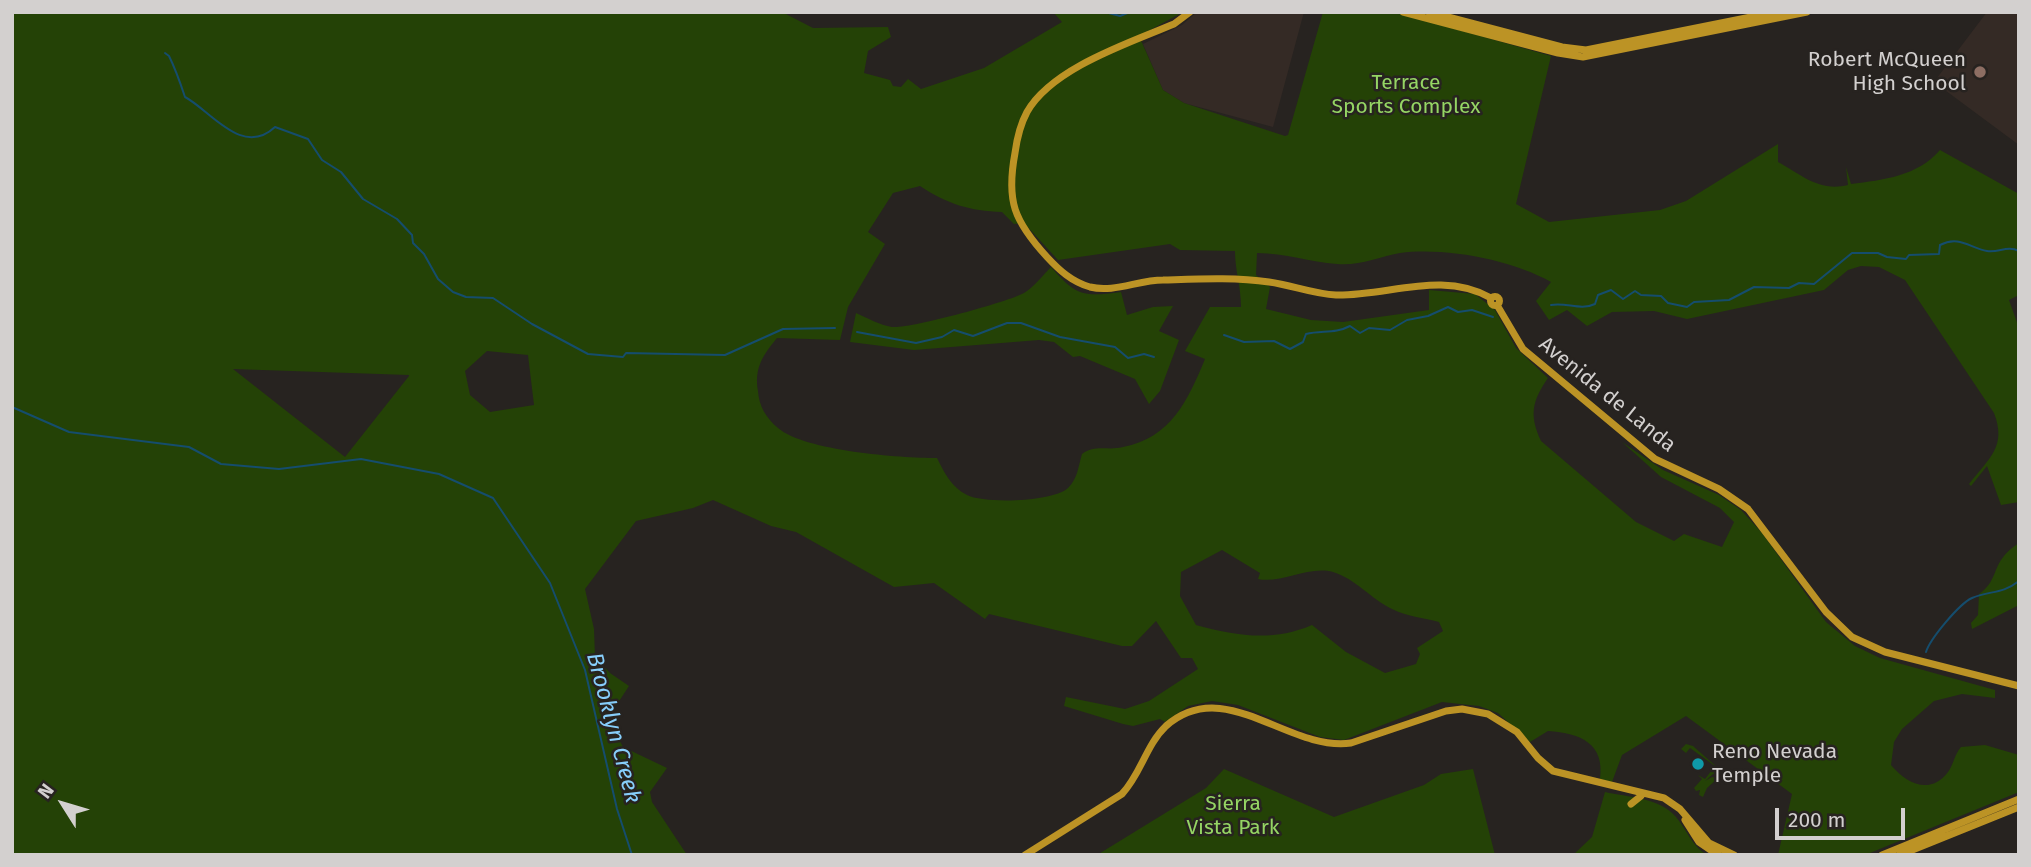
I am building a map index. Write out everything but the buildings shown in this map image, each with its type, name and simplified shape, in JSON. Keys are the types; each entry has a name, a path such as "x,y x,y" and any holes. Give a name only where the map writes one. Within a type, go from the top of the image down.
{"street":[{"name":"Avenida de Landa","path":"1190,12 1174,23 1062,76 1033,103 1017,139 1010,195 1018,219 1035,244 1072,279 1094,288 1109,289 1154,280 1252,280 1335,295 1419,285 1455,285 1471,288 1491,298 1499,298 1497,305 1524,349 1655,459 1719,489 1748,509 1826,612 1852,637 1885,652 2019,686"},
{"path":"1403,12 1558,53 1583,57 1807,12"},
{"path":"1429,12 1562,47 1586,50 1776,12"},
{"path":"1025,855 1122,794 1136,776 1153,741 1179,717 1196,710 1215,708 1251,716 1308,739 1334,744 1350,743 1446,711 1462,709 1488,714 1517,732 1538,758 1553,771 1664,798 1680,809 1709,843 1734,855"},
{"path":"1251,716 1307,743 1334,748 1358,744 1447,715 1479,715 1509,730 1541,767 1551,774 1642,796 1671,806 1699,842 1718,855"},
{"path":"1631,804 1642,796"},
{"path":"1882,855 2019,799"},
{"path":"1900,855 2019,807"}],"shaded area":[{"path":"1197,12 1304,12 1273,127 1184,103 1163,90 1143,44 1182,25"},
{"name":"Robert McQueen High School","path":"1987,12 2019,12 2019,145 1934,82"}],"green space":[{"name":"Terrace Sports Complex","path":"12,12 782,12 813,28 888,27 891,37 868,51 864,73 890,80 893,86 901,87 908,79 921,89 984,68 1062,22 1053,12 1183,12 1139,36 1163,90 1184,103 1285,136 1288,135 1323,12 1396,12 1551,56 1516,204 1549,222 1660,210 1686,201 1778,144 1778,162 1811,181 1828,186 1848,185 1846,167 1851,184 1875,181 1911,171 1940,150 2019,194 2019,295 2009,300 2019,328 2019,502 2001,505 1987,466 1971,486 1969,484 1994,452 1997,444 1994,413 1905,280 1879,267 1861,266 1848,270 1824,290 1687,319 1654,311 1612,312 1587,326 1567,310 1549,320 1536,301 1551,282 1517,267 1478,257 1418,252 1345,264 1257,253 1256,275 1270,287 1266,309 1311,320 1343,322 1429,310 1429,290 1475,294 1495,310 1516,348 1548,378 1538,394 1534,408 1535,423 1541,441 1636,522 1674,541 1684,534 1722,547 1734,522 1720,508 1661,477 1622,442 1663,470 1719,495 1741,510 1762,533 1826,622 1855,646 1880,658 1995,690 1995,698 1962,694 1934,701 1902,729 1894,742 1891,765 1911,781 1934,784 1948,772 1961,747 1985,745 2019,755 2019,792 1865,855 1778,855 1792,794 1686,716 1622,755 1612,782 1600,779 1599,757 1588,743 1580,738 1548,731 1530,742 1498,713 1479,706 1442,702 1344,740 1320,737 1238,705 1212,701 1188,706 1165,722 1160,719 1133,726 1064,706 1066,697 1125,709 1149,701 1198,669 1192,658 1181,658 1156,621 1132,646 1122,646 989,614 985,619 934,583 894,587 796,532 771,526 713,500 693,508 636,521 585,589 594,629 595,657 610,673 629,686 608,718 623,747 667,768 650,792 652,802 687,855 12,855","holes":["920,186 959,205 1002,212 1014,224 1024,223 1058,260 1170,244 1180,250 1235,251 1241,307 1210,307 1185,351 1205,359 1199,374 1176,415 1154,435 1123,447 1097,448 1082,454 1074,480 1060,493 1019,500 976,498 961,492 952,483 937,458 878,455 809,442 778,428 767,416 760,402 757,375 764,356 777,338 840,340 848,307 885,244 868,232 893,193","487,351 528,355 534,405 490,412 470,395 465,371","233,369 409,375 345,457","1222,550 1260,573 1258,579 1276,579 1324,570 1333,572 1349,579 1392,609 1439,622 1443,631 1417,648 1420,654 1416,664 1385,673 1346,652 1312,625 1283,634 1254,636 1196,625 1180,596 1181,572"]},
{"path":"1051,267 1067,284 1081,292 1121,292 1127,315 1153,307 1173,306 1159,331 1179,340 1160,391 1149,404 1135,379 1080,356 1073,357 1054,342 1039,340 914,350 850,342 856,313 892,327 937,319 1024,293"},
{"path":"2019,543 2019,605 1972,629 1971,623 1978,615 1979,594 1990,582 2003,557"},
{"path":"1686,744 1693,746 1718,768 1716,775 1713,774 1705,781 1712,777 1718,778 1707,788 1703,797 1699,795 1700,790 1696,791 1694,788 1702,779 1698,775 1705,779 1715,766 1690,748 1686,753 1681,749"},
{"name":"Sierra Vista Park","path":"1224,769 1334,817 1424,785 1441,774 1473,769 1495,855 1097,855 1206,788"},
{"path":"1605,792 1643,799 1662,806 1676,817 1693,842 1707,855 1573,855 1592,837"}],"waterway":[{"path":"1105,12 1120,16 1130,12"},
{"path":"165,53 169,56 185,97 227,128 239,135 251,137 263,135 275,127 308,139 322,160 341,172 363,199 397,219 412,235 413,243 424,254 438,279 453,292 466,297 493,298 532,324 588,354 623,357 626,353 725,355 783,329 835,328"},
{"path":"1551,305 1589,306 1595,304 1598,295 1611,290 1623,299 1635,291 1641,295 1661,296 1668,303 1687,307 1694,302 1729,300 1754,287 1789,288 1799,283 1814,284 1852,253 1878,253 1906,259 1909,255 1939,254 1940,245 1953,241 1987,251 2019,251"},
{"path":"1224,335 1244,342 1274,341 1290,349 1303,342 1306,334 1350,326 1360,333 1369,328 1390,330 1407,320 1428,316 1448,307 1458,312 1472,310 1493,317"},
{"path":"857,332 916,343 942,337 954,330 973,336 1007,323 1021,323 1060,337 1115,347 1128,358 1144,354 1154,357"},
{"name":"Brooklyn Creek","path":"12,407 69,432 189,447 221,464 279,469 361,459 439,474 493,498 550,583 585,670 617,809 632,855"},
{"path":"1926,652 1939,631 1966,602 2019,581"}],"place":[{"name":"Robert McQueen High School","path":"1980,72"},
{"name":"Reno Nevada Temple","path":"1698,764"}]}
